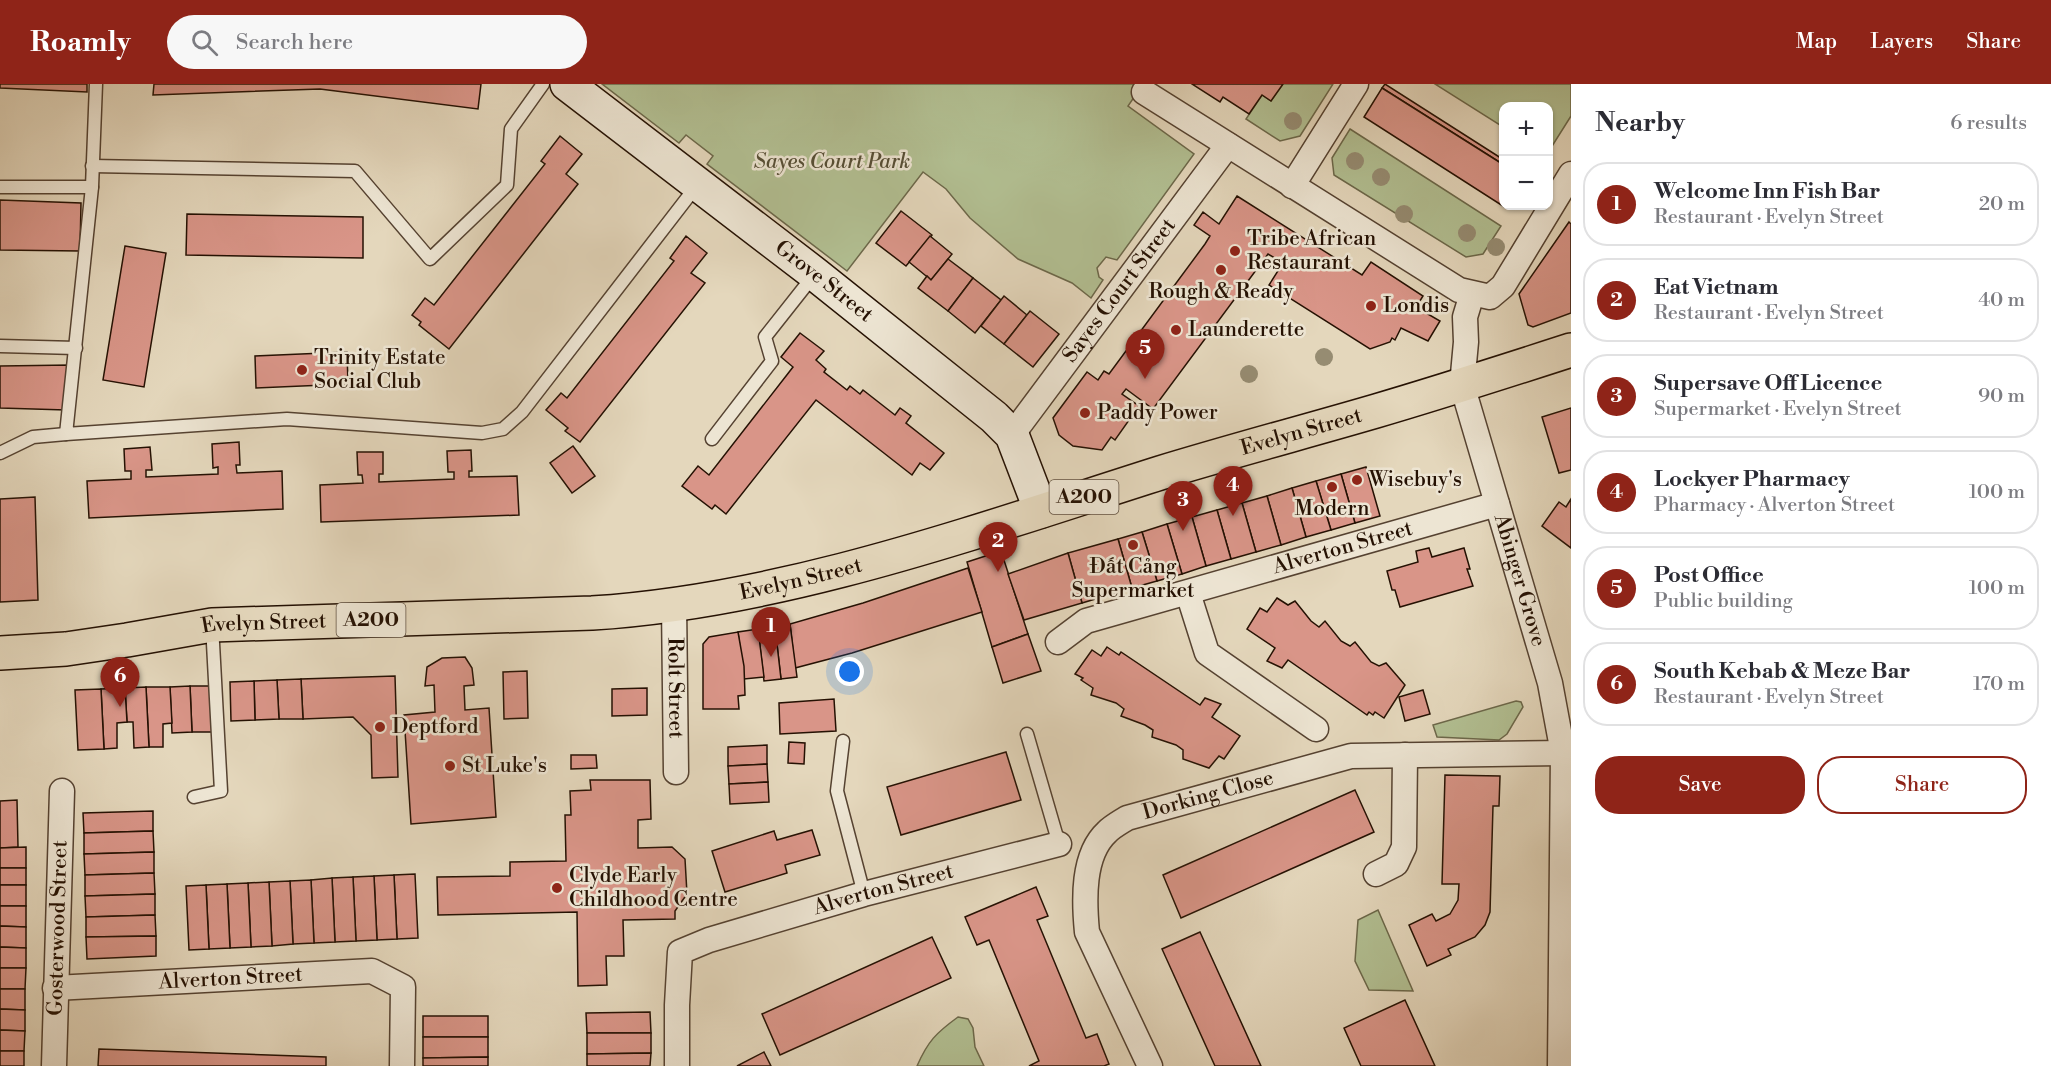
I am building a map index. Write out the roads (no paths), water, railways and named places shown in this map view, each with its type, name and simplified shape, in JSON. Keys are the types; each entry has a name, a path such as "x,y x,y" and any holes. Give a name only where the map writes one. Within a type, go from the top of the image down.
{"main road":[{"name":"Grove Street","path":"567,84 815,274 975,401 1012,435 1041,511"},
{"name":"Evelyn Street","path":"0,653 66,649 212,625 591,613 728,596 849,568 1202,460 1462,385 1571,350"}],"street":[{"path":"1292,186 1356,84"},
{"path":"1144,92 1459,290 1472,294 1490,297 1503,286 1571,174"},
{"name":"Sayes Court Street","path":"1012,435 1228,145"},
{"path":"1462,385 1466,342 1465,317 1472,294"},
{"name":"Abinger Grove","path":"1462,385 1497,504 1562,692 1566,904 1555,1064"},
{"name":"Alverton Street","path":"1058,642 1086,621 1497,504"},
{"path":"1188,593 1207,653 1316,729"},
{"name":"Rolt Street","path":"674,604 676,772"},
{"name":"Dorking Close","path":"1150,1066 1088,932 1085,915 1087,878 1092,854 1106,832 1127,818 1351,756 1563,753"},
{"path":"1376,874 1396,864 1404,847 1406,755"},
{"name":"Gosterwood Street","path":"54,1066 62,791"},
{"name":"Alverton Street","path":"677,1066 680,952 709,940 864,894 1059,844"},
{"name":"Alverton Street","path":"55,988 372,971 403,987 402,1066"}],"lane":[{"path":"66,434 92,187 96,84"},
{"path":"92,166 355,171 430,259 507,185 511,129 543,84"},
{"path":"0,453 33,437 287,419 482,433 503,429 522,412 698,184"},
{"path":"0,187 92,187"},
{"path":"712,439 772,362 765,337 815,274"},
{"path":"0,346 76,348"},
{"path":"194,797 222,791 212,625"},
{"path":"1027,734 1059,844"},
{"path":"843,741 837,791 864,894"}],"place":[{"name":"Tribe African Restaurant","path":"1235,251"},
{"name":"Rough & Ready","path":"1221,270"},
{"name":"Londis","path":"1371,306"},
{"name":"Launderette","path":"1176,330"},
{"name":"Trinity Estate Social Club","path":"302,370"},
{"name":"Post Office","path":"1145,379"},
{"name":"Paddy Power","path":"1085,413"},
{"name":"Wisebuy's","path":"1357,480"},
{"name":"Modern","path":"1332,487"},
{"name":"Lockyer Pharmacy","path":"1233,516"},
{"name":"Supersave Off Licence","path":"1183,531"},
{"name":"Đất Cảng Supermarket","path":"1133,545"},
{"name":"Eat Vietnam","path":"998,572"},
{"name":"Welcome Inn Fish Bar","path":"771,657"},
{"name":"South Kebab & Meze Bar","path":"120,707"},
{"name":"Deptford","path":"380,727"},
{"name":"St Luke's","path":"450,766"},
{"name":"Clyde Early Childhood Centre","path":"557,888"}],"park label":[{"name":"Sayes Court Park","path":"832,162"}]}
